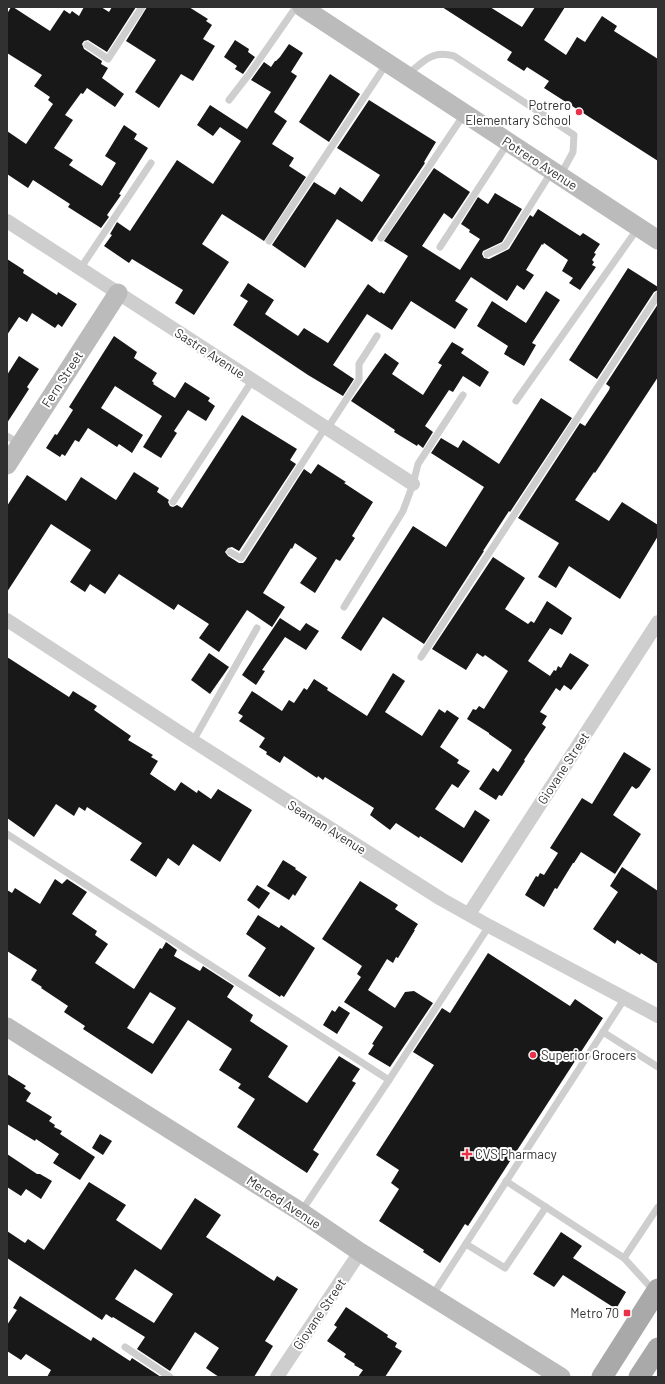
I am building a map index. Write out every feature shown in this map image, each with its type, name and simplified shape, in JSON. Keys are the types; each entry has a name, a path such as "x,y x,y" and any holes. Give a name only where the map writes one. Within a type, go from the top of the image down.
{"main road":[{"path":"602,1377 657,1291"},
{"path":"639,1377 658,1348"}],"street":[{"name":"Potrero Avenue","path":"302,7 658,240"},
{"name":"Sastre Avenue","path":"7,221 413,484"},
{"name":"Fern Street","path":"7,465 14,440 118,292"},
{"name":"Seaman Avenue","path":"7,620 193,741 441,899 658,1016"},
{"name":"Giovane Street","path":"469,914 658,622"},
{"name":"Merced Avenue","path":"7,1027 68,1067 301,1212 360,1252 561,1377"},
{"name":"Giovane Street","path":"277,1377 360,1252"}],"lane":[{"path":"87,46 108,59 142,7"},
{"path":"228,100 250,73 296,7"},
{"path":"407,76 428,57 444,53 454,56 574,135 573,152 556,173 505,246 487,254"},
{"path":"269,241 387,63"},
{"path":"381,238 465,113"},
{"path":"440,247 508,142"},
{"path":"80,269 150,164"},
{"path":"516,401 639,227"},
{"path":"422,657 658,295"},
{"path":"230,552 241,558 359,380 359,364 377,336"},
{"path":"173,502 252,381"},
{"path":"344,608 403,511 413,484 418,464 463,396"},
{"path":"193,741 257,628"},
{"path":"7,834 389,1080"},
{"path":"301,1212 489,926"},
{"path":"432,1297 625,998"},
{"path":"603,1032 658,1067"},
{"path":"506,1181 624,1258 657,1291"},
{"path":"466,1244 505,1268 546,1207"},
{"path":"624,1258 658,1207"},
{"path":"125,1347 170,1377"}],"building":[{"path":"11,7 50,31 64,10 70,14 72,11 79,16 84,7 101,7 109,12 112,7 136,7 107,52 88,40 84,41 82,44 84,49 102,61 101,64 108,68 102,78 124,94 115,107 87,88 83,94 81,93 65,115 73,120 54,148 73,160 69,165 102,186 116,163 105,156 124,125 137,134 134,139 148,148 119,194 121,195 107,215 109,217 101,228 68,207 70,204 33,180 28,188 7,174 7,131 26,144 53,104 48,100 50,97 34,86 42,75 7,53 7,14"},
{"path":"147,7 189,7 208,19 206,21 212,25 203,39 215,46 193,81 181,74 159,108 135,92 156,60 126,41"},
{"path":"442,7 490,7 522,27 535,7 565,7 544,40 566,55 577,37 585,42 602,16 617,26 614,31 658,59 658,161 544,88 549,81 527,67 524,71 507,60 512,52"},
{"path":"235,40 249,49 248,52 255,57 243,74 235,69 237,66 224,57"},
{"path":"289,44 303,53 291,72 297,76 274,112 287,121 272,144 294,158 289,166 306,177 264,241 222,214 202,244 229,262 194,315 175,303 183,290 132,259 129,263 104,246 112,235 110,234 117,222 130,231 177,160 213,184 241,141 220,127 213,136 197,125 210,105 247,129 271,92 251,80 264,62 271,67"},
{"path":"330,74 360,94 329,142 299,122"},
{"path":"369,100 436,142 424,162 425,163 372,242 337,219 305,268 272,245 314,182 335,195 340,187 362,202 380,175 337,148"},
{"path":"434,168 470,192 452,219 444,213 422,246 460,270 480,239 469,232 470,230 461,224 478,197 488,204 495,193 522,209 502,242 483,251 482,254 484,258 489,259 509,249 530,215 533,217 538,209 580,236 583,233 600,244 594,253 596,254 592,260 594,262 592,265 596,267 580,290 569,283 573,278 562,271 568,260 544,243 526,270 534,275 524,290 517,285 507,301 471,277 455,301 468,309 455,329 411,301 392,330 367,314 333,365 354,379 343,396 308,375 233,325 248,301 240,296 248,283 274,300 265,314 298,336 304,328 328,343 368,284 380,293 381,292 384,294 408,256 384,241"},
{"path":"7,259 24,270 23,273 57,295 58,292 77,304 62,327 58,324 55,328 32,313 27,322 19,317 7,335"},
{"path":"628,268 658,287 658,290 654,292 597,379 569,360"},
{"path":"546,291 560,300 532,343 536,345 524,366 504,354 508,346 477,326 492,301 526,323"},
{"path":"658,304 658,377 595,473 594,472 575,500 609,521 622,502 658,525 658,536 620,599 569,566 556,588 538,577 559,543 518,518 580,423 585,426 609,390 610,387 606,384"},
{"path":"114,336 137,352 134,358 157,373 152,381 154,383 153,384 175,398 185,382 210,398 208,401 215,406 206,421 188,410 174,431 177,433 161,458 143,447 162,416 115,386 101,408 143,435 132,453 119,444 117,447 88,428 79,442 75,440 65,456 62,454 60,457 46,448 55,434 57,435 73,410 69,407"},
{"path":"452,342 464,349 461,353 489,372 480,387 463,376 453,392 449,390 425,426 433,432 423,448 394,432 395,430 351,401 385,353 399,363 392,374 423,395 442,365 438,363"},
{"path":"19,356 39,369 27,387 29,389 7,423 7,375"},
{"path":"541,398 572,418 510,512 509,511 424,644 383,617 361,651 341,638 413,526 446,547 484,487 431,453 441,438 458,448 463,440 499,464"},
{"path":"242,415 297,449 290,460 296,464 239,551 232,547 228,548 225,552 228,556 239,563 243,563 245,561 304,469 311,474 318,464 373,502 352,536 355,538 340,561 336,559 315,593 300,583 317,558 295,543 263,593 285,607 272,627 247,610 219,652 199,638 209,624 178,604 174,610 119,574 105,594 90,584 85,592 70,582 91,550 51,524 7,592 7,506 27,475 66,501 81,477 116,500 134,472 159,488 157,492 169,500 168,502 170,506 173,507 177,505 182,508"},
{"path":"493,557 525,578 505,609 528,624 531,621 534,623 547,601 572,618 562,635 550,628 528,661 550,676 554,670 556,671 558,666 561,668 570,653 589,665 571,690 564,685 560,691 556,688 540,712 547,716 542,724 546,727 502,796 499,795 496,800 479,789 493,768 498,772 512,750 467,719 473,709 476,710 479,706 484,709 508,671 485,655 483,657 477,653 466,670 432,649"},
{"path":"280,618 300,631 306,623 319,631 306,650 285,637 262,670 265,671 256,685 242,675"},
{"path":"209,653 229,667 210,694 191,680"},
{"path":"7,657 69,697 73,691 97,706 94,710 131,736 128,740 153,755 151,757 158,761 150,774 175,791 181,782 197,793 198,790 211,799 218,789 252,810 220,862 193,844 179,866 168,858 156,877 130,860 142,843 87,807 85,811 79,807 74,816 56,804 34,837 7,818"},
{"path":"393,673 405,681 385,712 422,736 439,709 445,713 447,710 459,718 440,747 459,760 457,763 470,771 458,788 452,784 435,809 464,828 475,810 490,820 462,863 420,836 419,838 396,823 390,830 370,815 374,808 325,777 323,780 318,776 317,778 284,756 280,763 266,754 267,752 259,747 265,738 239,721 243,716 238,713 252,691 282,711 289,700 294,703 304,688 307,690 314,679 328,688 327,690 367,716"},
{"path":"624,752 651,769 639,787 636,789 632,786 613,815 641,834 615,874 581,852 557,889 555,888 544,907 525,895 536,876 538,877 540,873 544,875 558,853 550,848 582,798 592,804"},
{"path":"283,860 307,877 295,896 293,894 289,900 267,886"},
{"path":"622,867 658,891 658,964 641,953 640,955 617,940 615,944 593,929 618,892 610,886"},
{"path":"55,879 62,884 67,879 87,892 72,914 97,931 95,935 108,944 95,963 134,989 160,948 162,949 166,942 177,950 174,956 200,971 203,966 234,986 227,997 253,1015 250,1021 288,1046 268,1077 307,1103 339,1056 360,1069 352,1081 356,1083 313,1150 319,1154 307,1173 237,1127 255,1099 238,1088 241,1084 219,1070 232,1049 188,1020 152,1074 83,1029 85,1026 64,1012 68,1006 31,980 37,970 7,951 7,890 12,893 15,888 40,904","holes":["150,992 176,1008 153,1044 127,1028"]},
{"path":"360,881 398,905 395,909 418,924 398,958 396,957 393,963 387,959 368,990 395,1008 405,992 414,991 433,1003 390,1067 368,1054 374,1045 372,1044 383,1027 344,1002 361,977 357,974 362,966 322,939"},
{"path":"257,885 270,893 259,909 247,900"},
{"path":"258,915 279,928 281,925 315,948 284,997 281,995 280,997 248,976 266,948 246,934"},
{"path":"488,953 570,1006 575,999 603,1018 468,1226 465,1224 440,1263 423,1252 424,1250 379,1221 399,1189 391,1183 399,1170 376,1155 434,1065 413,1052 442,1008 450,1013"},
{"path":"339,1006 350,1013 337,1034 323,1025 332,1010 335,1012"},
{"path":"7,1074 26,1086 24,1088 31,1093 26,1101 52,1117 49,1121 55,1125 54,1127 62,1131 60,1134 95,1157 80,1180 53,1163 59,1154 36,1139 35,1141 7,1124"},
{"path":"100,1134 112,1141 103,1155 92,1148"},
{"path":"7,1154 37,1174 40,1174 52,1181 41,1199 26,1189 21,1196 7,1187"},
{"path":"89,1182 126,1205 116,1220 161,1250 195,1198 221,1215 206,1237 274,1281 277,1276 298,1289 265,1341 273,1346 254,1377 219,1377 206,1368 219,1348 195,1332 170,1371 137,1349 145,1337 106,1314 102,1320 7,1258 7,1231 25,1243 28,1239 44,1250","holes":["135,1269 173,1294 154,1323 115,1299"]},
{"path":"561,1232 582,1246 573,1258 626,1292 616,1309 563,1275 554,1287 533,1274"},
{"path":"20,1296 91,1341 93,1337 130,1361 132,1358 161,1377 47,1377 51,1370 26,1354 21,1360 7,1351 7,1325 17,1310 13,1308"},
{"path":"346,1307 388,1335 387,1337 397,1343 395,1347 402,1351 385,1377 358,1377 363,1370 344,1357 346,1354 327,1341 337,1327 334,1325"}],"place":[{"name":"Potrero Elementary School","path":"579,112"},
{"name":"Superior Grocers","path":"533,1055"},
{"name":"CVS Pharmacy","path":"467,1154"},
{"name":"Metro 70","path":"627,1313"}]}
